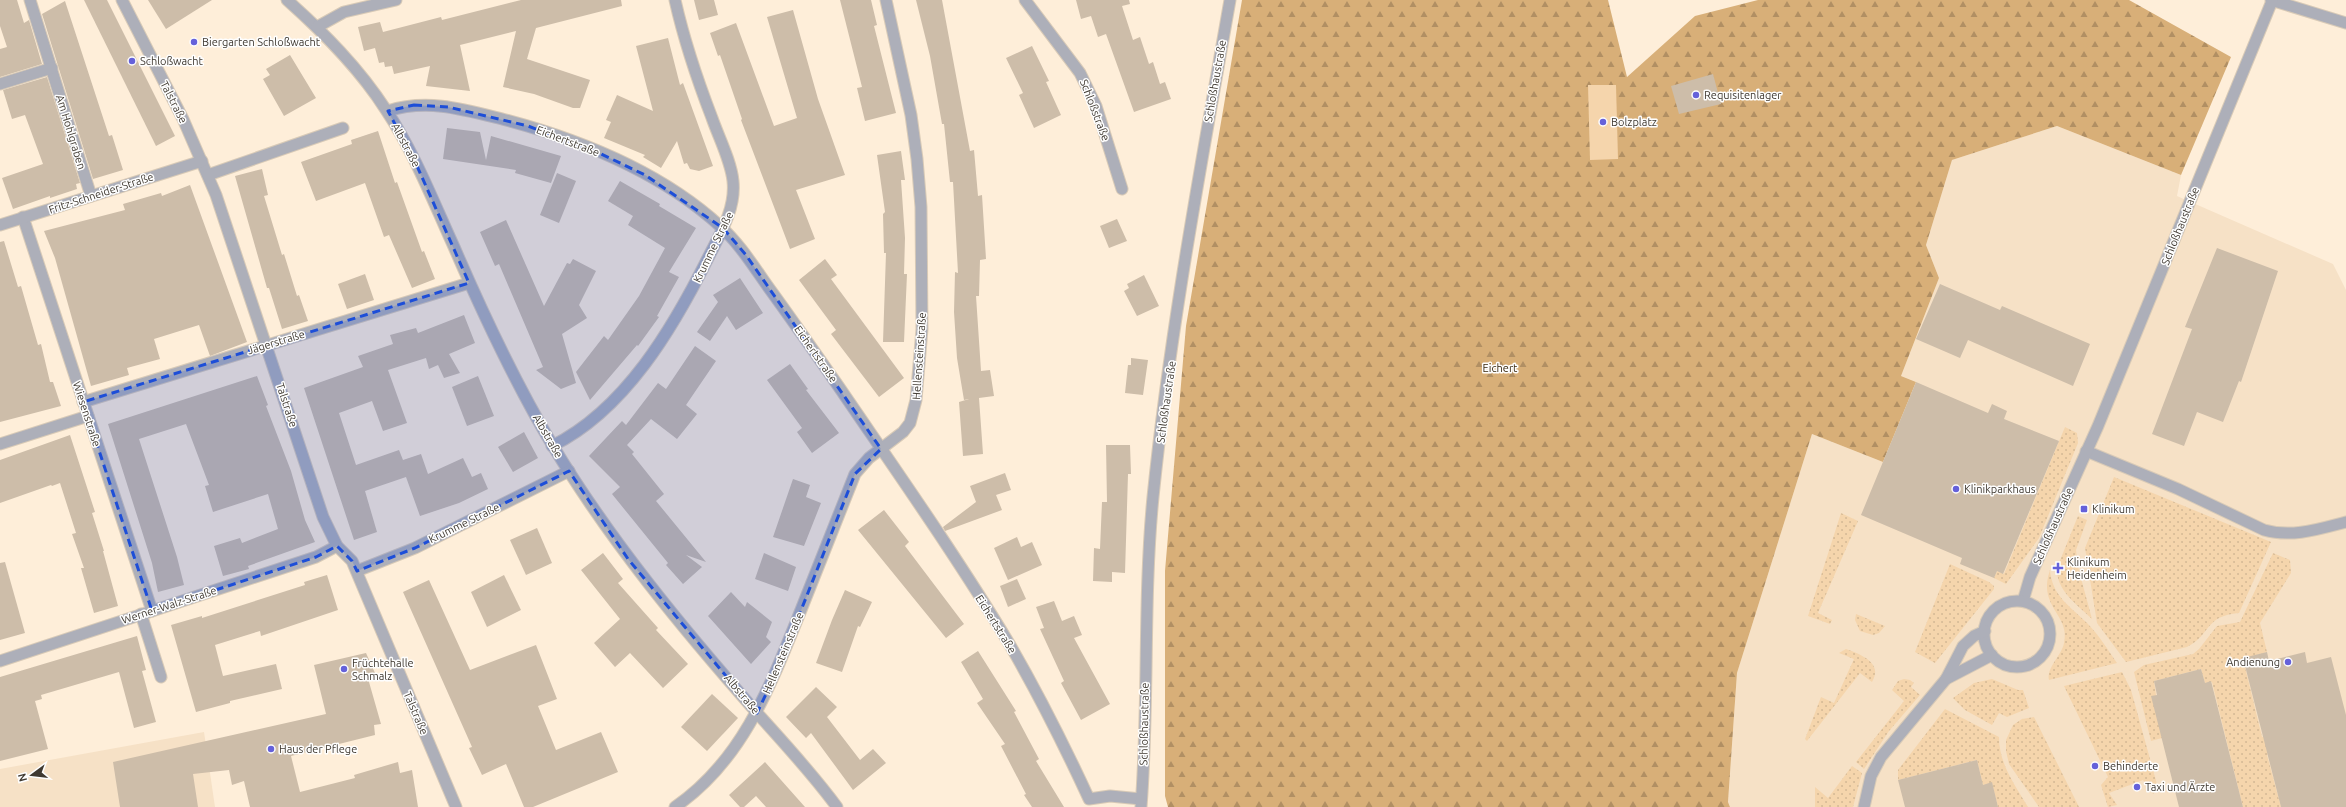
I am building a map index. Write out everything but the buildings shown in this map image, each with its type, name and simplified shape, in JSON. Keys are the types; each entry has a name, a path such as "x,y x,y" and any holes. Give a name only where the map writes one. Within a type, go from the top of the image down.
{"street":[{"name":"Am Hohlgraben","path":"30,0 91,196"},
{"name":"Talstraße","path":"122,0 202,160 267,344 323,517 337,546 352,561 357,571 456,807"},
{"path":"287,0 317,28 344,12 396,0"},
{"name":"Krumme Straße","path":"552,446 582,429 612,401 644,365 684,305 723,228 732,206 733,180 692,64 675,0"},
{"name":"Hellensteinstraße","path":"675,807 698,790 727,758 748,730 777,671 855,474 860,466 903,432 914,413 922,329 923,265 917,159 911,115 886,0"},
{"name":"Schloßstraße","path":"1025,0 1080,73 1098,112 1122,188"},
{"name":"Schloßhaustraße","path":"1141,803 1148,586 1154,496 1199,173 1230,0"},
{"name":"Schloßhaustraße","path":"2023,601 2030,577 2086,451 2271,0 2346,23"},
{"name":"Albstraße","path":"317,28 361,74 388,111 417,166 469,283 552,446 628,559 757,712 794,752 837,807"},
{"path":"0,84 52,68"},
{"name":"Eichertstraße","path":"388,111 414,104 448,107 528,126 565,139 645,175 706,214 723,228 746,255 881,449 1010,646 1059,735 1091,803 1110,796 1141,803"},
{"path":"208,175 343,128"},
{"name":"Fritz-Schneider-Straße","path":"0,225 202,160"},
{"name":"Wiesenstraße","path":"23,217 152,611"},
{"name":"Jägerstraße","path":"83,402 267,344 469,283"},
{"path":"0,444 88,416"},
{"path":"2086,451 2178,489 2264,530 2278,534 2305,532 2346,522"},
{"name":"Krumme Straße","path":"357,571 398,556 569,471"},
{"name":"Werner-Walz-Straße","path":"0,661 316,557 337,546"},
{"path":"2012,601 2023,601 2037,607 2047,619 2050,634 2046,650 2035,661 2020,666 2005,664 1992,655 1986,644 1985,631 1987,621 1997,608 2012,601"},
{"path":"141,614 162,677"},
{"path":"1864,807 1871,776 1881,757 1946,679 1964,646 1974,636 1985,631"},
{"path":"1946,679 1992,655"}],"highlighted area":[{"path":"414,105 448,107 528,126 595,151 645,175 723,228 746,255 881,449 855,474 777,671 757,713 628,559 569,471 415,548 357,571 352,561 337,546 316,557 152,611 83,402 469,283 417,166 388,111"}],"shaded area":[{"name":"Bolzplatz","path":"1588,85 1616,85 1618,159 1590,160"},
{"name":"Klinikum Heidenheim","path":"2057,126 2181,175 2177,196 2333,264 2346,290 2346,807 1730,807 1728,802 1737,673 1812,434 1883,462 1916,382 1901,376 1939,278 1926,245 1952,160"},
{"path":"2065,427 2077,433 2078,443 2039,538 2006,584 1994,578 1997,571 2004,574"},
{"path":"2114,477 2271,542 2239,613 2220,618 2209,626 2201,637 2187,647 2126,662 2097,623 2085,548"},
{"path":"1841,513 1858,521 1818,613 1832,620 1830,624 1808,616"},
{"path":"2078,516 2087,520 2076,550 2078,567 2092,619 2068,596 2060,584 2058,576 2057,568"},
{"path":"2273,553 2290,560 2291,573 2260,623 2267,652 2243,659 2262,737 2266,736 2270,754 2267,755 2281,807 2243,807 2212,682 2205,683 2201,669 2154,681 2162,738 2151,741 2134,672 2144,665 2193,654 2199,649 2217,626 2240,622"},
{"path":"1950,564 1989,582 1994,586 1994,589 1935,663 1915,652"},
{"path":"2050,570 2051,579 2058,594 2068,606 2087,623 2117,663 2049,680 2052,666 2063,648 2065,633 2063,625 2048,593 2047,583"},
{"path":"1856,614 1885,626 1879,633 1873,635 1860,631 1855,620"},
{"path":"1846,649 1869,660 1875,670 1875,675 1872,682 1860,673 1807,741 1805,739 1821,697 1834,703 1854,659 1839,653"},
{"path":"2122,672 2131,690 2158,788 2153,794 2143,780 2109,793 2117,805 2108,807 2101,785 2108,777 2064,686"},
{"path":"1904,679 1910,680 1914,683 1911,687 1920,695 1889,731 1864,769 1856,762 1904,701 1892,690 1898,681"},
{"path":"1992,679 2018,690 2023,690 2029,708 2007,717 1999,713 1992,725 1965,710 1953,698 1974,683"},
{"path":"1945,709 1999,737 2005,765 2028,807 1998,807 1992,783 1983,785 1977,760 1898,780 1898,770"},
{"path":"2034,717 2079,807 2039,807 2009,764 2006,751 2006,740 2013,725 2022,719"},
{"path":"204,732 215,807 0,807 0,769"},
{"path":"1852,766 1862,773 1853,807 1815,807 1815,787 1828,798"}],"green space":[{"name":"Eichert","path":"1242,0 1608,0 1627,77 1695,16 1758,0 2129,0 2231,57 2181,175 2057,126 1952,160 1926,245 1939,278 1901,376 1916,382 1883,462 1812,434 1737,673 1728,802 1730,807 1168,807 1165,796 1165,571 1186,326"}],"place":[{"name":"Biergarten Schloßwacht","path":"194,42"},
{"name":"Schloßwacht","path":"132,61"},
{"name":"Requisitenlager","path":"1696,95"},
{"name":"Bolzplatz","path":"1603,122"},
{"name":"Klinikparkhaus","path":"1956,489"},
{"name":"Klinikum","path":"2084,509"},
{"name":"Klinikum Heidenheim","path":"2058,568"},
{"name":"Andienung","path":"2288,662"},
{"name":"Früchtehalle Schmalz","path":"344,669"},
{"name":"Haus der Pflege","path":"271,749"},
{"name":"Behinderte","path":"2095,766"},
{"name":"Taxi und Ärzte","path":"2137,787"}]}
